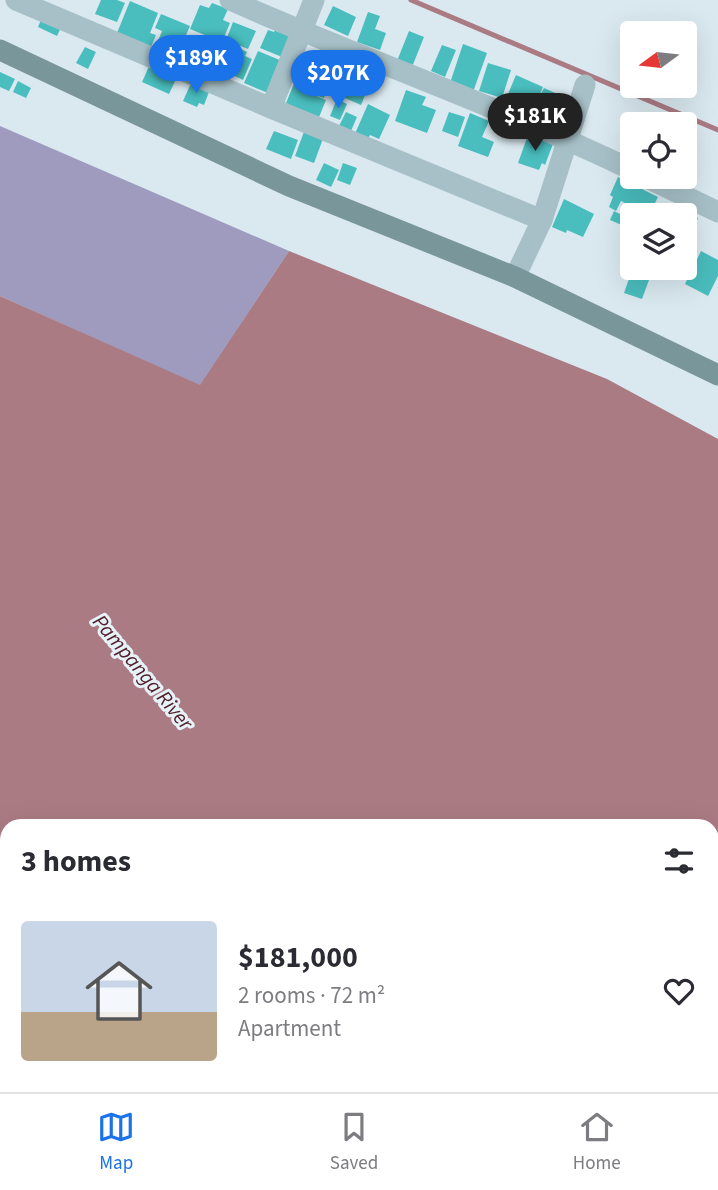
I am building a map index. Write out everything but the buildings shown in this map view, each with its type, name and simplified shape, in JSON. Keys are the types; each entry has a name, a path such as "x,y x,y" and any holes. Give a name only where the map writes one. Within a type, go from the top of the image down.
{"street":[{"path":"16,0 542,220"},
{"path":"230,0 569,140 620,164"},
{"path":"271,108 314,0"},
{"path":"0,50 289,186 515,277 718,375"},
{"path":"515,277 542,220 585,85"},
{"path":"670,189 718,212"}],"shaded area":[{"path":"0,126 289,251 200,386 0,296"}],"water":[{"name":"Pampanga River","path":"289,251 607,379 718,439 718,819 0,819 0,296 200,385"}],"waterway":[{"path":"411,0 718,130"}]}
